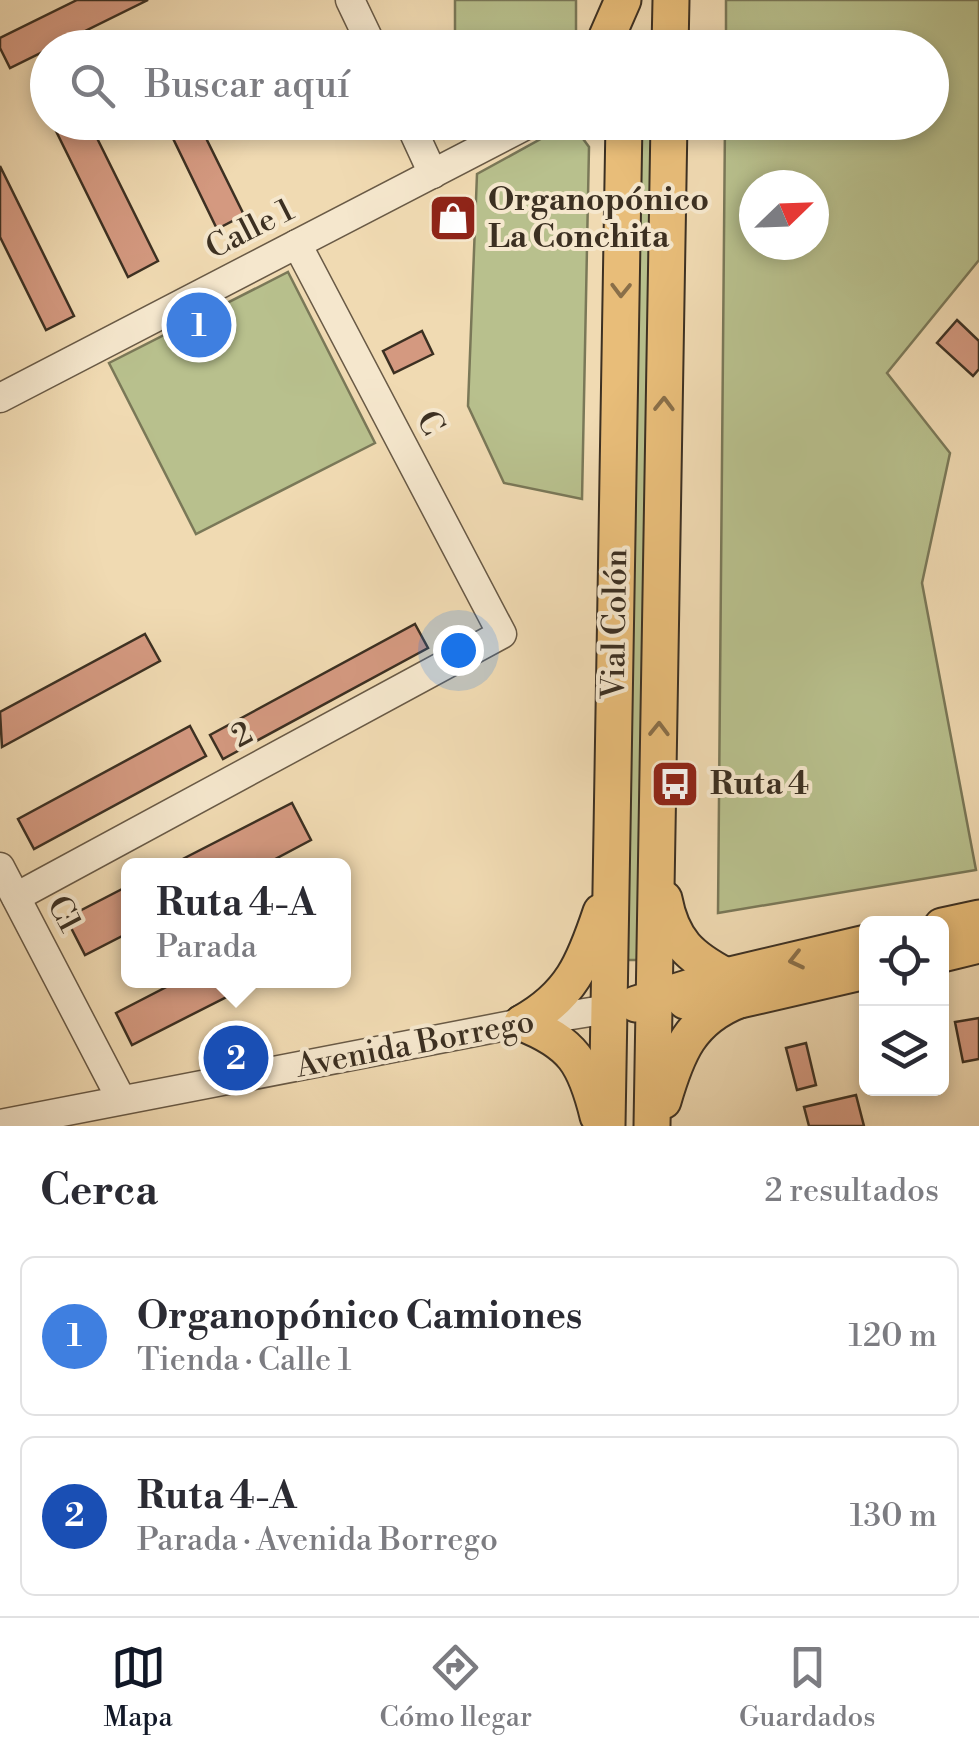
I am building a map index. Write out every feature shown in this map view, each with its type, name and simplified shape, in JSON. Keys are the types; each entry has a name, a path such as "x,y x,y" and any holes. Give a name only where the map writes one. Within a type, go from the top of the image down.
{"main road":[{"path":"611,30 625,0"},
{"path":"625,0 625,30"},
{"path":"670,30 671,0"},
{"path":"609,140 623,193"},
{"name":"Vial Colón","path":"604,1126 624,140"},
{"name":"Vial Colón","path":"654,1126 668,140"},
{"path":"654,1126 675,1062 692,1032 733,988 696,960 677,939 666,910 656,860"},
{"path":"522,1023 562,995 582,965 611,882"},
{"path":"949,924 979,918"},
{"name":"Avenida Borrego","path":"733,988 859,946"},
{"path":"949,952 979,946"},
{"name":"Avenida Borrego","path":"609,1009 733,988 859,973"},
{"path":"522,1023 555,1036 577,1059 604,1126"}],"street":[{"path":"350,0 364,30"},
{"path":"417,140 433,174"},
{"name":"Calle 1","path":"0,398 498,140"},
{"name":"C","path":"297,244 502,634"},
{"name":"2","path":"16,897 502,634"},
{"name":"C1","path":"0,867 121,1099"},
{"name":"Avenida Borrego","path":"0,1124 609,1009"}],"green space":[{"path":"455,0 576,0 576,30 455,30"},
{"path":"726,0 979,0 979,260 887,373 950,453 922,583 976,870 718,913 725,140 949,140 949,30 726,30"},
{"path":"539,140 584,140 589,147 582,499 504,483 468,406 477,174"},
{"path":"638,140 652,140 640,960 625,960"},
{"path":"288,272 375,443 196,534 109,363"}],"building":[{"path":"77,0 148,0 87,30 30,30 30,58 10,68 0,48 0,38"},
{"path":"60,140 98,140 158,261 128,277"},
{"path":"174,140 207,140 244,215 217,229"},
{"path":"0,166 74,316 46,330 0,237"},
{"path":"957,320 979,341 979,369 973,376 937,343"},
{"path":"422,331 433,354 394,373 383,351"},
{"path":"415,624 428,648 223,759 210,735"},
{"path":"145,634 160,661 2,747 0,712"},
{"path":"190,726 206,756 34,849 18,819"},
{"path":"292,803 311,840 277,858 185,858"},
{"path":"121,890 121,937 85,955 66,918"},
{"path":"164,988 244,988 132,1045 116,1013"},
{"path":"979,1018 979,1059 963,1062 955,1022"},
{"path":"806,1043 816,1085 797,1090 786,1048"},
{"path":"856,1095 864,1126 809,1126 804,1107"}],"place":[{"name":"Organopónico La Conchita","path":"453,218"},
{"name":"Organopónico Camiones","path":"199,325"},
{"name":"Ruta 4","path":"675,784"},
{"name":"Ruta 4-A","path":"236,1058"}]}
